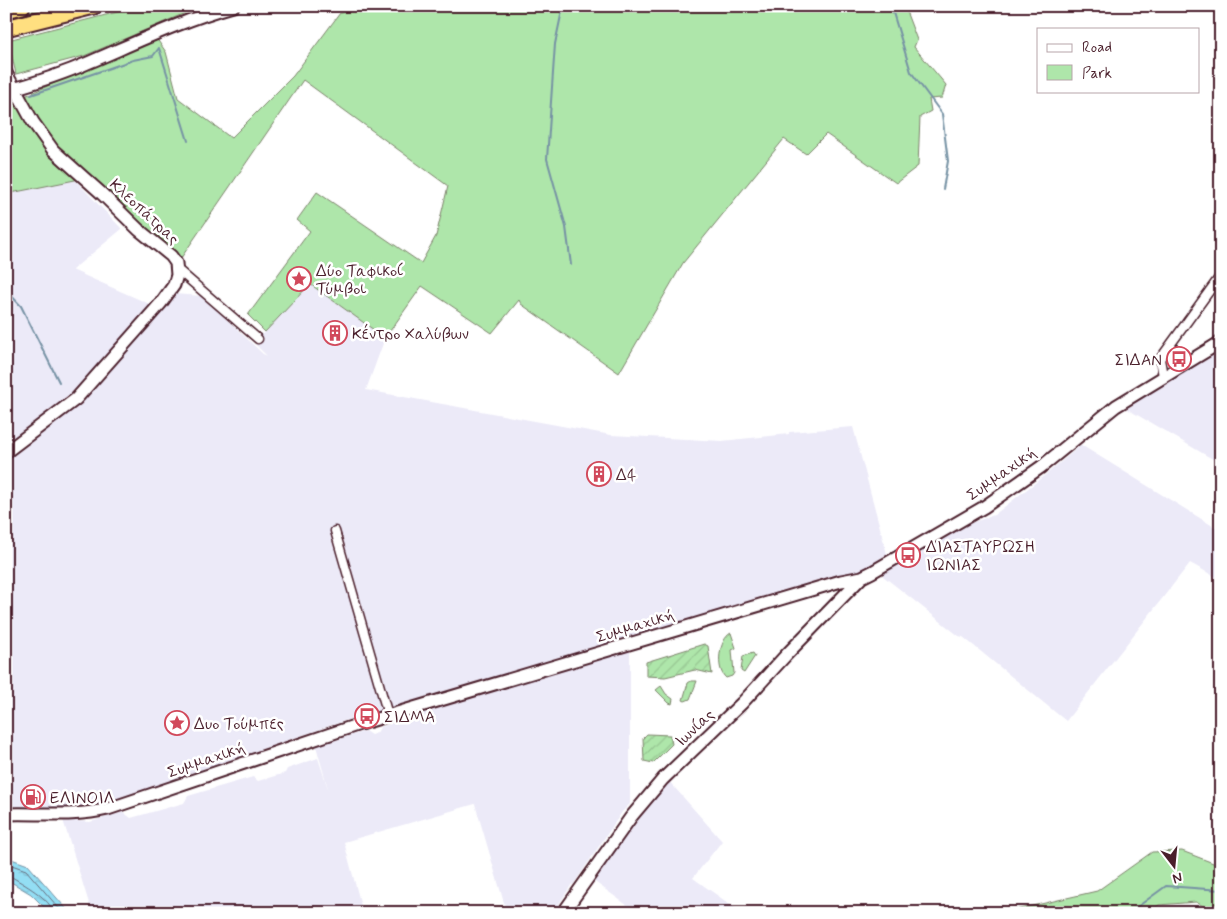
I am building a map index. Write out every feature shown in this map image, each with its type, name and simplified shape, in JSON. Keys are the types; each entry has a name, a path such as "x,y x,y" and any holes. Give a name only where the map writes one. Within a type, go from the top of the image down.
{"highway":[{"path":"6,10 22,6"},
{"path":"6,28 94,6"}],"street":[{"path":"10,90 68,71 205,14 233,6"},
{"name":"Κλεοπάτρας","path":"6,73 10,90 53,150 100,192 134,226 171,256 177,268 175,282 161,303 83,392 70,405 6,452"},
{"path":"177,268 258,339"},
{"path":"1163,376 1160,359 1221,275"},
{"name":"Συμμαχική","path":"6,814 55,815 108,809 388,715 840,581 862,577 994,501 1040,467 1106,412 1221,342"},
{"path":"335,531 388,715"},
{"name":"Ιωνίας","path":"563,913 631,817 663,778 742,703 862,577"},
{"path":"840,581 844,586 846,594"}],"shaded area":[{"path":"75,180 122,229 72,270 161,309 174,294 202,296 267,356 254,343 310,284 385,338 366,390 611,435 722,441 789,434 789,432 853,427 887,554 862,571 344,721 114,800 82,807 6,807 6,194"},
{"path":"1221,347 1221,464 1127,409 1128,406"},
{"path":"1081,445 1221,531 1221,580 1190,563 1066,721 963,637 959,636 883,576 885,570 903,562 908,563 921,554 923,548 968,524 994,515"},
{"path":"630,647 630,804 622,812 553,913 507,913 475,804 344,842 363,913 92,913 63,820 90,822 123,812 131,818 184,803 188,796 253,777 258,781 285,773 287,769 318,758 329,792 316,746 365,731 371,735 377,733 380,727"},
{"path":"667,779 722,841 693,878 742,913 638,913 592,880 628,828"}],"green space":[{"path":"48,6 65,6 6,21 6,17"},
{"path":"141,6 202,6 84,56 16,74 8,40"},
{"path":"370,6 904,6 917,40 914,47 946,85 942,98 929,99 931,111 920,117 918,166 896,183 826,134 806,154 784,139 683,263 619,373 521,304 519,300 492,333 422,286 385,338 310,284 265,332 248,315 310,231 297,220 317,192 421,263 436,236 448,186 303,80 181,258 87,175 75,180 6,194 6,100 25,96 156,38 166,52 178,98 231,138 293,76 340,13"},
{"path":"731,633 736,648 732,650 734,673 726,678 720,668 720,654 724,641"},
{"path":"704,644 708,646 712,674 695,670 665,677 646,676 646,662"},
{"path":"753,653 755,656 744,673 741,671 743,656"},
{"path":"697,681 690,699 685,701 683,700 688,683"},
{"path":"661,686 666,694 673,699 672,704 656,690"},
{"path":"647,734 670,735 672,744 653,763 644,761 643,738"},
{"path":"1182,851 1221,866 1221,913 1215,913 1196,902 1159,905 1148,913 1002,913 1097,891 1152,852"}],"water":[{"path":"6,857 28,865 70,913 50,913 31,894 6,879"}],"waterway":[{"path":"563,6 555,44 547,159 566,227 571,265"},
{"path":"891,6 911,72 942,114 948,161 943,189"},
{"path":"159,48 188,141"},
{"path":"31,95 133,60 153,56 159,48"},
{"path":"6,290 21,306 59,382"},
{"path":"1129,913 1166,886 1221,890"}],"place":[{"name":"Δύο Ταφικοί Τύμβοι","path":"299,279"},
{"name":"Κέντρο Χαλύβων","path":"335,333"},
{"name":"ΣΙΔΑΝ","path":"1179,359"},
{"name":"Δ4","path":"599,474"},
{"name":"ΔΙΑΣΤΑΥΡΩΣΗ ΙΩΝΙΑΣ","path":"908,555"},
{"name":"ΣΙΔΜΑ","path":"367,716"},
{"name":"Δυο Τούμπες","path":"177,723"},
{"name":"ΕΛΙΝΟΙΛ","path":"33,797"}]}
